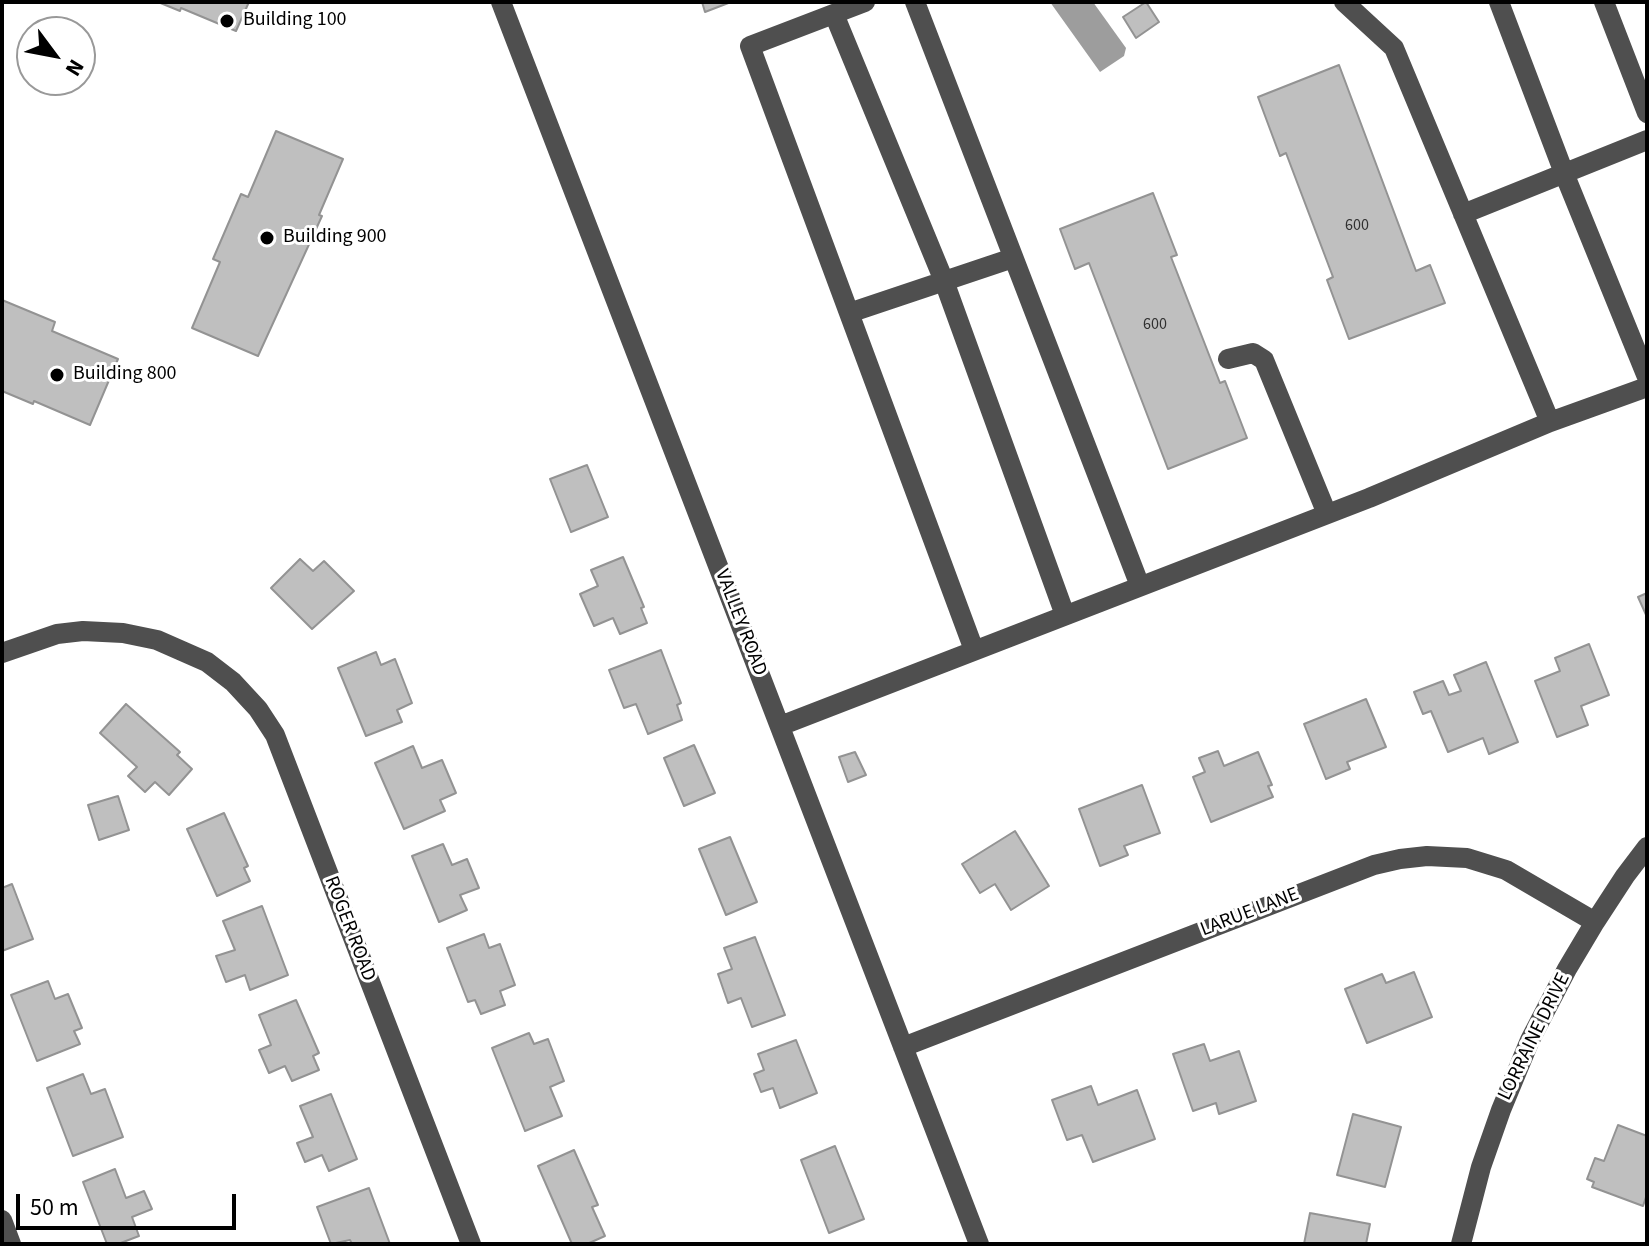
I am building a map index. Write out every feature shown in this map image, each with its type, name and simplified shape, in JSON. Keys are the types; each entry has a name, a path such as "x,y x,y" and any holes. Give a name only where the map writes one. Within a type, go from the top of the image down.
{"street":[{"name":"VALLEY ROAD","path":"501,2 979,1244"},
{"path":"865,2 750,46 974,650"},
{"path":"915,2 1140,586"},
{"path":"1499,2 1647,377"},
{"path":"1604,2 1647,113"},
{"path":"1355,4 1394,48 1550,422"},
{"path":"834,14 944,281 1065,615"},
{"path":"1463,214 1647,140"},
{"path":"849,313 1013,258"},
{"path":"1228,359 1253,353 1264,360 1327,514"},
{"path":"780,726 1327,514 1550,422 1647,387"},
{"name":"ROGER ROAD","path":"2,653 57,634 83,631 123,633 157,640 207,662 233,682 258,709 275,735 471,1244"},
{"name":"LORRAINE DRIVE","path":"1461,1244 1481,1167 1530,1040 1595,922 1647,847"},
{"name":"LARUE LANE","path":"903,1047 1374,865 1400,859 1427,856 1467,858 1506,870 1595,922"},
{"path":"2,1220 11,1244"}],"shaded area":[{"path":"1050,2 1093,2 1126,48 1124,56 1100,72"}],"building":[{"name":"Building 100","path":"158,2 249,2 236,31"},
{"path":"702,2 731,2 705,12"},
{"path":"1146,2 1159,22 1136,38 1123,17"},
{"path":"1339,65 1416,271 1430,265 1445,303 1349,339 1327,280 1333,277 1286,153 1280,156 1258,97"},
{"name":"Building 900","path":"276,131 343,159 319,215 322,216 258,356 192,328 220,262 213,259 241,194 248,197"},
{"path":"1153,193 1177,255 1171,257 1220,383 1225,381 1247,438 1168,469 1089,263 1075,269 1060,229"},
{"name":"Building 800","path":"2,300 55,322 52,331 118,359 90,425 2,391"},
{"path":"587,465 608,517 571,532 550,479"},
{"path":"623,557 644,607 641,608 647,623 620,634 613,618 594,626 580,594 598,586 591,570"},
{"path":"300,559 313,571 324,561 354,591 312,629 271,588"},
{"path":"1647,593 1647,617 1638,597"},
{"path":"1589,644 1609,695 1581,706 1588,725 1557,737 1535,681 1560,671 1555,658"},
{"path":"661,650 681,703 677,705 682,720 648,734 636,704 624,708 609,670"},
{"path":"376,652 381,665 395,659 412,703 397,710 402,722 366,736 338,668"},
{"path":"1486,662 1518,742 1489,754 1483,738 1448,752 1431,711 1423,714 1414,692 1443,681 1449,695 1461,691 1454,675"},
{"path":"1366,699 1386,747 1347,762 1350,769 1326,779 1304,724"},
{"path":"126,704 180,752 177,755 192,769 169,795 155,782 145,792 128,776 137,767 100,733"},
{"path":"694,745 715,793 684,806 664,758"},
{"path":"413,746 422,768 442,760 456,793 440,800 445,811 404,829 375,763"},
{"path":"1218,751 1224,766 1258,752 1272,785 1268,786 1273,797 1211,822 1193,777 1205,772 1199,758"},
{"path":"855,752 866,775 848,782 839,757"},
{"path":"1142,785 1160,833 1124,846 1128,855 1100,866 1079,809"},
{"path":"118,796 129,830 99,840 88,805"},
{"path":"224,813 248,866 244,868 250,881 217,896 187,829"},
{"path":"1015,831 1049,886 1011,910 995,884 980,893 962,864"},
{"path":"730,837 757,902 726,915 699,849"},
{"path":"443,844 452,865 467,859 479,888 460,895 467,910 439,922 412,856"},
{"path":"12,884 33,939 2,951 2,888"},
{"path":"262,906 288,975 250,990 245,975 226,982 216,956 235,950 223,921"},
{"path":"484,934 489,948 500,944 515,985 500,991 505,1005 481,1014 475,1000 468,1002 447,948"},
{"path":"755,937 785,1015 752,1027 741,998 728,1003 718,974 732,969 724,948"},
{"path":"1414,972 1432,1017 1367,1043 1345,989 1382,974 1386,983"},
{"path":"48,981 55,999 68,994 82,1028 74,1031 80,1044 37,1061 11,995"},
{"path":"296,1000 319,1053 313,1056 319,1070 292,1081 285,1066 269,1073 259,1050 271,1045 259,1015"},
{"path":"529,1033 534,1044 548,1039 564,1081 550,1087 562,1116 525,1131 492,1048"},
{"path":"796,1040 817,1093 780,1108 773,1088 761,1092 754,1074 764,1070 758,1054"},
{"path":"1204,1044 1210,1061 1239,1051 1256,1101 1219,1114 1216,1103 1193,1111 1173,1054"},
{"path":"83,1074 91,1094 105,1089 123,1137 73,1156 47,1088"},
{"path":"1091,1086 1098,1105 1137,1090 1155,1139 1093,1162 1082,1135 1067,1140 1052,1100"},
{"path":"331,1094 357,1159 329,1171 322,1155 305,1162 297,1143 313,1137 300,1106"},
{"path":"1353,1114 1401,1127 1385,1187 1337,1175"},
{"path":"1618,1125 1647,1136 1647,1194 1643,1206 1592,1187 1594,1182 1587,1179 1595,1158 1604,1161"},
{"path":"835,1146 864,1219 829,1233 801,1160"},
{"path":"574,1150 598,1205 592,1207 605,1236 587,1244 572,1244 538,1166"},
{"path":"115,1169 126,1198 144,1191 152,1209 132,1217 139,1236 118,1244 107,1244 83,1182"},
{"path":"369,1188 390,1244 352,1244 350,1240 331,1244 317,1207"},
{"path":"1310,1213 1370,1224 1366,1244 1304,1244"}],"place":[{"name":"Building 100","path":"227,21"},
{"name":"Building 900","path":"267,238"},
{"name":"Building 800","path":"57,375"}]}
